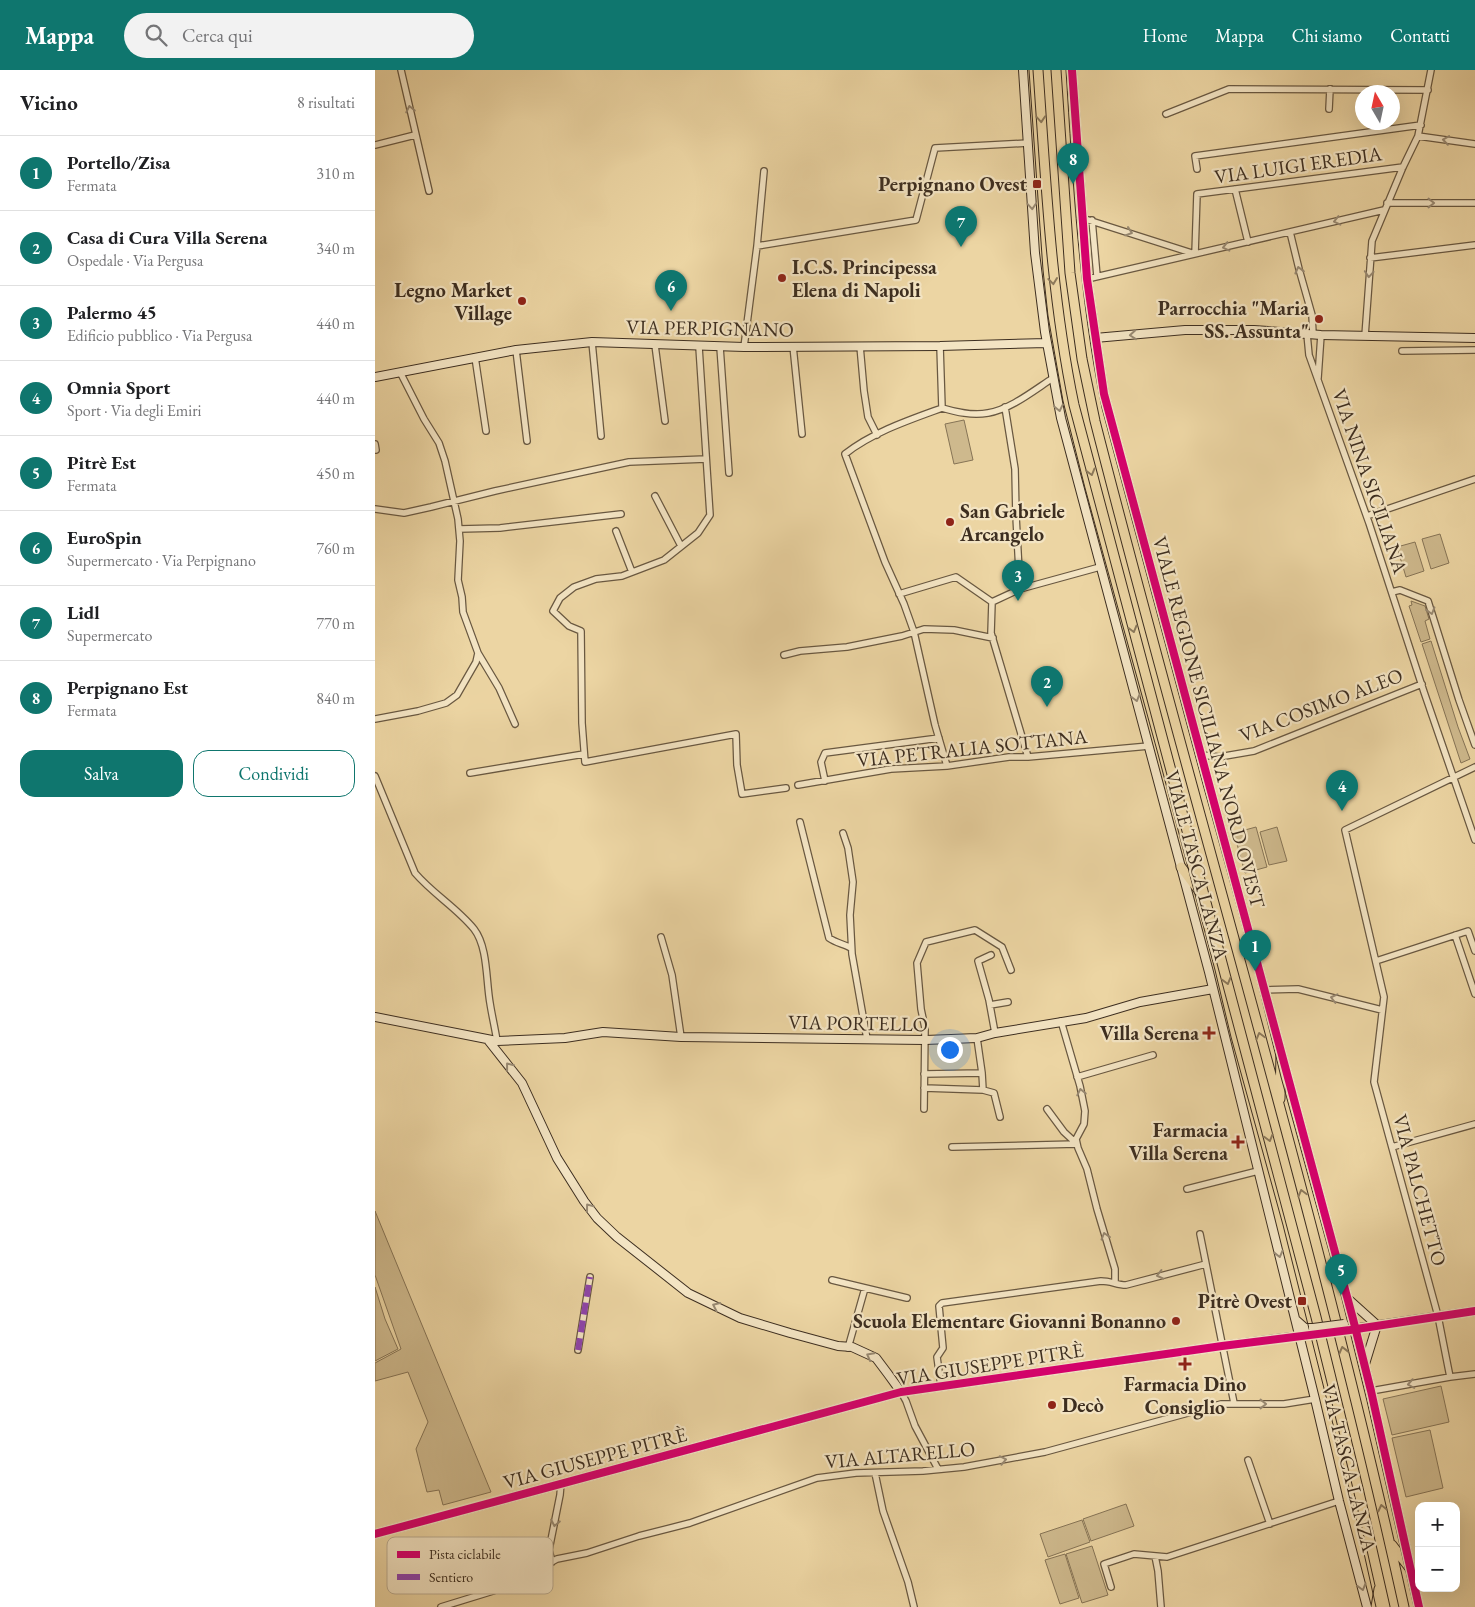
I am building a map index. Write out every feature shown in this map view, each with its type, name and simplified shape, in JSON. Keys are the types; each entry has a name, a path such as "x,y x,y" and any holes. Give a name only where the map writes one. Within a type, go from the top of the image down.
{"main road":[{"path":"1038,70 1053,274 1070,385 1093,481 1316,1317 1352,1460 1385,1607"},
{"name":"VIALE REGIONE SICILIANA NORD OVEST","path":"1056,70 1070,273 1087,384 1110,479 1280,1109 1363,1428 1404,1607"},
{"path":"1181,867 1206,900"},
{"path":"1280,1109 1281,1054"},
{"path":"1389,1541 1411,1571"},
{"path":"1376,1607 1379,1582"}],"street":[{"path":"401,70 429,191"},
{"path":"992,602 1020,589 1100,567 1069,451 1047,343 1035,252 1023,70"},
{"name":"VIALE REGIONE SICILIANA NORD OVEST","path":"1072,70 1087,278 1104,394 1353,1319 1419,1607"},
{"path":"1365,336 1372,241 1387,203 1418,136 1431,70"},
{"path":"1166,114 1229,89 1428,90"},
{"path":"1329,109 1330,89"},
{"path":"1197,169 1195,156 1421,125"},
{"path":"375,145 415,135"},
{"path":"1418,136 1475,144"},
{"path":"757,246 916,220 935,148 1028,143"},
{"name":"VIA LUIGI EREDIA","path":"1195,254 1197,194 1403,167"},
{"path":"744,347 757,246 764,171"},
{"path":"1235,189 1248,242"},
{"path":"1387,203 1475,203"},
{"path":"1087,278 1384,210"},
{"path":"1083,218 1195,254"},
{"path":"1092,220 1097,276"},
{"path":"1290,232 1312,315 1314,334"},
{"path":"1370,258 1475,246"},
{"path":"1095,338 1185,330 1254,330 1365,336 1475,338"},
{"name":"VIA NINA SICILIANA","path":"1314,334 1318,380"},
{"name":"VIA NINA SICILIANA","path":"1314,334 1309,355 1367,516 1475,840"},
{"path":"592,342 601,436"},
{"name":"VIA PERPIGNANO","path":"375,377 516,350 592,342 720,347 940,346 1047,343"},
{"path":"655,345 665,421"},
{"path":"699,346 710,515 699,533 664,560 622,576 596,579 574,587 560,598 553,611 569,626 581,631 582,723 585,762 736,734 737,764 742,794 786,788"},
{"path":"793,346 802,434"},
{"path":"860,346 868,417 877,435"},
{"path":"940,346 941,408"},
{"path":"720,347 729,473"},
{"path":"516,350 527,441"},
{"path":"1402,351 1475,350"},
{"path":"475,357 486,431"},
{"path":"400,372 424,419 439,442 445,461 459,529 458,580 463,612 478,653 507,703 515,724"},
{"path":"947,766 914,632 885,562 845,454 855,446 898,424 941,408 960,413 987,413 1005,407 1053,378"},
{"path":"1005,407 1015,469 1020,589"},
{"path":"375,509 404,513 629,462 706,459"},
{"path":"1367,516 1475,479"},
{"path":"655,496 681,546"},
{"path":"459,529 500,528 621,514"},
{"path":"616,531 632,572"},
{"name":"VIALE TASCA LANZA","path":"1100,567 1213,989 1295,1319"},
{"path":"899,594 956,577 992,602"},
{"name":"VIA NINA SICILIANA","path":"1392,592 1400,590 1428,601 1475,745"},
{"path":"992,602 991,633 1028,757"},
{"path":"784,656 800,651 847,647 924,629 954,630 993,638"},
{"path":"375,719 418,711 446,703 457,695 476,662 478,653"},
{"name":"VIA COSIMO ALEO","path":"1202,755 1219,757 1254,751 1422,684"},
{"path":"825,781 821,762 825,753 939,738"},
{"name":"VIA PETRALIA SOTTANA","path":"798,785 891,769 947,766 1009,757 1149,746"},
{"path":"471,773 585,754"},
{"path":"1453,778 1475,767"},
{"path":"375,776 415,873 426,886 453,908 473,928 482,941 489,1003 497,1041"},
{"name":"VIA PALCHETTO","path":"1451,1377 1437,1316 1375,1082 1384,997 1345,830 1453,778"},
{"path":"800,822 829,938 851,948"},
{"path":"843,832 848,848 853,882 850,915 851,948 867,1039"},
{"path":"924,1109 925,1028 921,1008 917,963 926,942 975,930 1002,946 1011,970"},
{"path":"1376,961 1468,931 1475,951"},
{"path":"1455,935 1475,994"},
{"path":"661,937 672,975 681,1037"},
{"path":"991,955 978,961 990,1005 994,1030"},
{"name":"VIA PORTELLO","path":"375,1018 497,1041 565,1038 603,1032 681,1037 925,1040 977,1038 994,1030 1086,1018 1140,1002 1213,989"},
{"path":"1264,990 1298,989 1382,1010"},
{"path":"990,1005 1008,1002"},
{"path":"1061,1021 1085,1111 1084,1124 1077,1141"},
{"path":"977,1038 983,1090"},
{"path":"488,1040 522,1083 557,1158 597,1218 617,1237 687,1293 740,1318 789,1333 848,1348 852,1347 875,1358 901,1392 915,1426 938,1469"},
{"path":"1077,1077 1153,1055"},
{"path":"925,1074 982,1073"},
{"path":"924,1088 983,1090 994,1093 1000,1117"},
{"path":"1047,1109 1064,1132 1077,1141 1087,1169 1115,1269 1115,1283"},
{"path":"1392,1146 1475,1124"},
{"path":"952,1148 1077,1141"},
{"path":"1187,1190 1258,1171"},
{"path":"1200,1234 1234,1403"},
{"path":"941,1386 937,1357 943,1348 939,1306 941,1304 955,1300 1101,1281 1111,1281 1126,1285 1205,1264"},
{"path":"577,1350 590,1277"},
{"path":"832,1280 907,1298"},
{"path":"848,1348 865,1288"},
{"path":"1347,1298 1377,1325 1365,1366"},
{"name":"VIA GIUSEPPE PITRÈ","path":"375,1534 901,1392 1299,1336 1314,1331 1344,1327 1355,1329 1475,1310"},
{"path":"1295,1319 1305,1328 1314,1331"},
{"path":"1295,1319 1299,1336"},
{"name":"VIA GIUSEPPE PITRÈ","path":"1344,1327 1353,1319"},
{"name":"VIA TASCA LANZA","path":"1299,1336 1367,1607"},
{"path":"1371,1391 1475,1374"},
{"name":"VIA ALTARELLO","path":"553,1561 690,1523 817,1478 856,1473 964,1467 1045,1452 1221,1404 1284,1404 1315,1399"},
{"path":"1248,1460 1270,1524"},
{"path":"875,1473 883,1511 908,1582 914,1607"},
{"path":"552,1537 561,1483"},
{"path":"1111,1587 1104,1564 1135,1554 1167,1557 1339,1501"},
{"path":"1155,1556 1161,1607"},
{"name":"VIA ALTARELLO","path":"441,1607 483,1594"}],"shaded area":[{"path":"964,420 973,460 954,464 945,424"},
{"path":"1440,534 1449,563 1431,569 1422,539"},
{"path":"1415,542 1424,571 1406,577 1397,547"},
{"path":"1411,601 1425,606 1429,619 1425,621 1430,639 1421,642 1409,606 1412,605"},
{"path":"1431,641 1470,759 1461,763 1422,644"},
{"path":"1256,827 1267,867 1245,873 1234,833"},
{"path":"1277,827 1287,861 1269,865 1260,832"},
{"path":"375,1211 491,1492 443,1505 439,1490 427,1492 416,1449 428,1422 408,1372 375,1381 375,1363 401,1349 375,1275"},
{"path":"375,1287 385,1319 398,1349 375,1361"},
{"path":"1441,1386 1449,1422 1392,1435 1383,1399"},
{"path":"1430,1430 1443,1488 1406,1497 1392,1438"},
{"path":"1126,1504 1134,1526 1091,1541 1083,1519"},
{"path":"1082,1520 1090,1542 1048,1557 1040,1534"},
{"path":"1092,1546 1108,1595 1082,1603 1066,1554"},
{"path":"1065,1554 1079,1598 1060,1604 1045,1560"}],"tram line":[{"path":"1029,70 1043,270 1048,316 1063,401 1158,754 1231,1037 1283,1225 1353,1504 1376,1607"},
{"path":"1066,70 1074,197 1082,282 1102,408 1341,1295 1414,1607"}],"marked path":[{"path":"578,1350 590,1277"}],"cycle path":[{"path":"1072,70 1087,279 1104,394 1353,1319 1419,1607"},
{"path":"375,1534 901,1392 1475,1311"}],"place":[{"name":"Perpignano Ovest","path":"1037,184"},
{"name":"Perpignano Est","path":"1073,184"},
{"name":"Lidl","path":"961,247"},
{"name":"I.C.S. Principessa Elena di Napoli","path":"782,278"},
{"name":"Legno Market Village","path":"522,301"},
{"name":"EuroSpin","path":"671,311"},
{"name":"Parrocchia \"Maria SS. Assunta\"","path":"1319,319"},
{"name":"San Gabriele Arcangelo","path":"950,522"},
{"name":"Palermo 45","path":"1018,601"},
{"name":"Casa di Cura Villa Serena","path":"1047,707"},
{"name":"Omnia Sport","path":"1342,811"},
{"name":"Portello/Zisa","path":"1255,971"},
{"name":"Villa Serena","path":"1209,1033"},
{"name":"Farmacia Villa Serena","path":"1238,1142"},
{"name":"Pitrè Est","path":"1341,1295"},
{"name":"Pitrè Ovest","path":"1302,1301"},
{"name":"Scuola Elementare Giovanni Bonanno","path":"1176,1321"},
{"name":"Farmacia Dino Consiglio","path":"1185,1364"},
{"name":"Decò","path":"1052,1405"}]}
